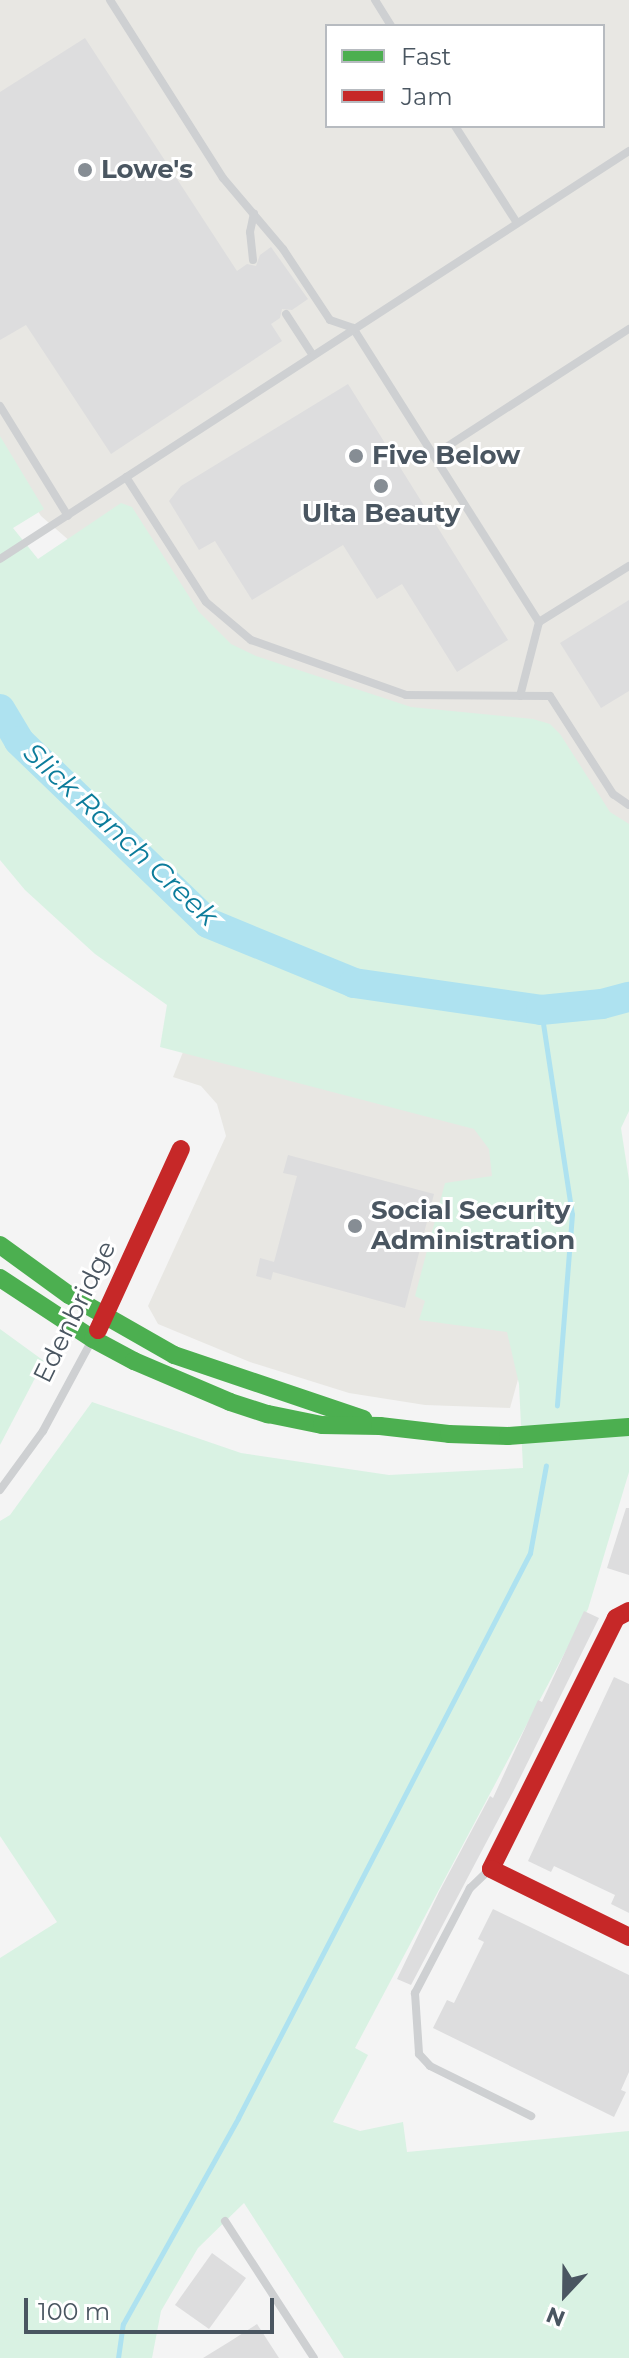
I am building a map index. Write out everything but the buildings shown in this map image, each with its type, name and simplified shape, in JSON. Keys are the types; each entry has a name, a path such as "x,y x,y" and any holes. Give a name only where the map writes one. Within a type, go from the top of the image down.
{"street":[{"name":"Edenbridge","path":"93,1339 181,1149"},
{"path":"0,1245 105,1317 174,1355 380,1426"},
{"path":"0,1278 93,1339 177,1381 268,1414 322,1425 380,1426 508,1436 629,1427"},
{"path":"629,1611 616,1618 491,1869 629,1937"}],"lane":[{"path":"110,0 197,140 254,213 330,320 353,328 539,622"},
{"path":"375,0 390,24"},
{"path":"456,128 517,223"},
{"path":"0,559 629,151"},
{"path":"253,260 250,232 254,213"},
{"path":"286,314 312,354"},
{"path":"434,455 629,329"},
{"path":"0,406 68,516"},
{"path":"126,477 206,602 251,640 406,695 550,696 613,794 629,805"},
{"path":"520,696 539,622 629,566"},
{"name":"Edenbridge","path":"1,1490 43,1431 93,1339"},
{"path":"491,1869 470,1888 415,1993 419,2054 430,2066 531,2116"},
{"path":"225,2221 314,2358"}],"shaded area":[{"path":"0,0 629,0 629,832 302,686 138,600 41,516 0,450"},
{"path":"191,1032 488,1111 522,1365 510,1408 425,1405 349,1393 250,1362 158,1324 148,1306 226,1136 217,1104 201,1086 173,1077"}],"green space":[{"path":"0,436 44,509 13,528 38,559 121,503 132,507 199,612 231,644 256,656 411,707 533,719 550,724 560,734 610,812 629,824 629,1111 621,1128 629,1180 629,1472 588,1609 355,2048 368,2055 333,2122 360,2131 403,2122 407,2152 629,2131 629,2358 344,2358 244,2203 198,2248 161,2311 152,2358 0,2358 0,1958 57,1922 0,1836 0,1521 10,1515 92,1402 241,1453 389,1475 523,1468 519,1384 507,1332 419,1320 425,1301 415,1296 445,1183 492,1176 489,1149 474,1129 160,1047 167,1005 95,954 25,890 0,860"},
{"path":"0,1329 44,1361 0,1445"}],"waterway":[{"name":"Slick Ranch Creek","path":"0,709 19,741 208,923 354,983 541,1010 602,1004 629,997"},
{"path":"541,1010 572,1214 557,1405"},
{"path":"118,2358 123,2324 238,2118 530,1553 546,1465"}],"traffic: fast":[{"path":"0,1245 69,1295 174,1355 363,1419"},
{"path":"0,1278 93,1339 134,1361 230,1402 268,1414 322,1425 380,1426 449,1434 508,1436 629,1427"}],"traffic: jam":[{"path":"98,1330 181,1149"},
{"path":"629,1611 616,1618 491,1869 629,1937"}],"place":[{"name":"Lowe's","path":"85,170"},
{"name":"Five Below","path":"356,456"},
{"name":"Ulta Beauty","path":"381,486"},
{"name":"Social Security Administration","path":"355,1226"}]}
